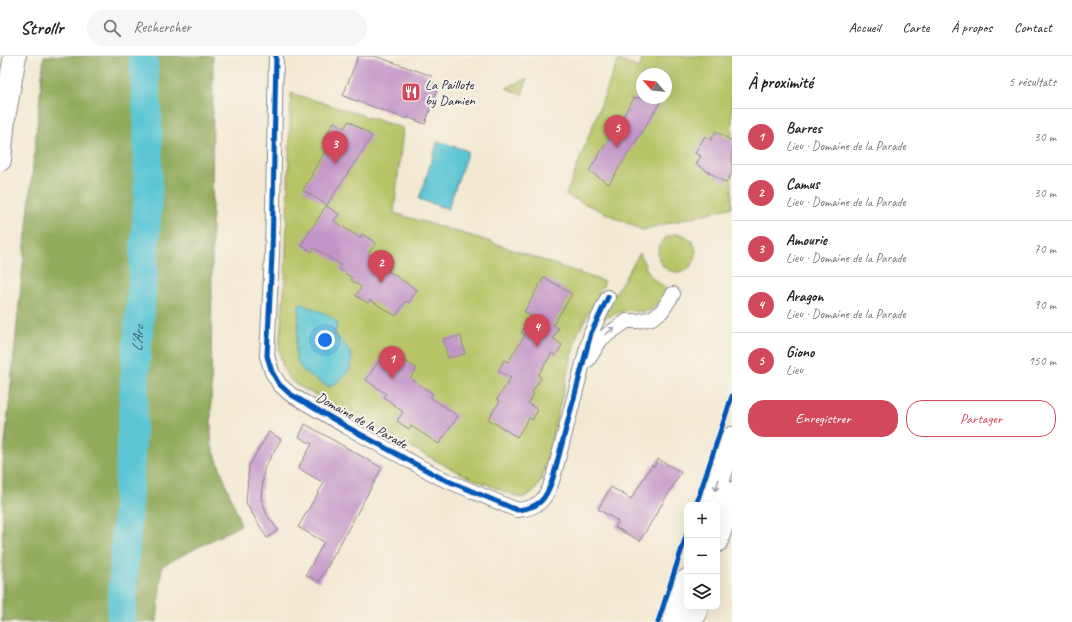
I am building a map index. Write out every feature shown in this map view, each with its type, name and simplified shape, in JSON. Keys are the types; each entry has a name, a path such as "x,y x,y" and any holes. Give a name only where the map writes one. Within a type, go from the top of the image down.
{"main road":[{"path":"0,160 4,118 15,56"},
{"path":"712,502 732,438"},
{"path":"718,538 732,493"},
{"path":"674,622 684,590"},
{"path":"692,622 696,610"}],"street":[{"name":"Domaine de la Parade","path":"276,56 272,255 267,356 272,372 279,384 290,394 441,478 517,510 528,509 543,500 549,491 591,333 608,297"},
{"name":"Domaine de la Parade","path":"580,374 601,338 627,321 638,321 652,318 662,311 673,294"}],"green space":[{"path":"44,56 213,56 211,443 241,525 162,566 157,622 2,622 3,464"},
{"path":"644,56 732,56 732,207 642,230 566,195 618,60 639,68"},
{"path":"527,79 522,95 506,88 519,81"},
{"path":"291,93 403,128 394,213 485,240 605,282 577,335 543,474 540,483 533,492 521,498 473,479 446,466 295,384 289,378 283,368 279,349 285,281"},
{"path":"673,234 681,234 693,243 696,253 693,263 687,269 681,272 673,272 661,263 658,257 658,249 667,237"},
{"path":"640,253 653,278 668,288 652,310 642,312 627,310 605,318 603,313"}],"water":[{"path":"438,141 468,151 448,209 419,199"},
{"path":"299,303 327,314 338,323 334,335 348,349 351,356 352,362 346,375 330,387 308,374 300,367 298,363 296,350 299,322"}],"building":[{"path":"358,56 375,56 432,76 430,82 439,85 425,124 343,96"},
{"path":"634,98 636,98 636,104 659,104 609,184 589,171"},
{"path":"349,121 372,136 327,205 303,190 331,142 324,138 334,122 344,128"},
{"path":"716,131 732,141 732,173 726,183 696,164 701,156 695,153 705,136 711,140"},
{"path":"326,206 339,214 334,221 360,238 362,234 376,243 368,254 390,269 388,271 417,290 409,303 406,301 396,316 370,300 368,303 356,296 361,287 351,280 352,278 339,269 341,265 314,248 312,252 301,245"},
{"path":"544,277 572,294 553,325 559,328 553,338 562,345 556,356 552,353 538,375 541,378 532,392 534,394 528,403 538,410 532,420 529,418 517,437 488,419 500,401 497,399 511,378 498,371 504,360 508,362 525,335 521,333 531,316 524,312"},
{"path":"461,336 465,354 448,358 443,339"},
{"path":"385,352 402,363 404,360 417,369 410,378 433,394 430,397 458,416 439,444 411,426 409,429 397,421 403,412 384,397 386,394 366,380"},
{"path":"305,424 382,468 319,582 306,575 324,542 298,527 324,483 298,468 312,444 299,437"},
{"path":"269,432 281,439 264,469 261,498 267,515 278,530 267,538 246,503 249,465"},
{"path":"658,459 681,472 640,541 615,527 618,521 598,509 611,487 631,499 652,465 654,467"}],"waterway":[{"name":"L'Arc","path":"121,622 136,358 148,198 148,122 143,56"}],"cycle path":[{"path":"276,56 272,255 267,356 272,372 279,384 290,394 441,478 517,510 525,509 537,505 548,492 591,333 608,297"},
{"path":"697,502 732,396"},
{"path":"658,622 685,538"}],"place":[{"name":"La Paillote by Damien","path":"411,92"},
{"name":"Giono","path":"617,148"},
{"name":"Amourie","path":"335,164"},
{"name":"Camus","path":"381,283"},
{"name":"Aragon","path":"537,347"},
{"name":"Barres","path":"392,379"}]}
